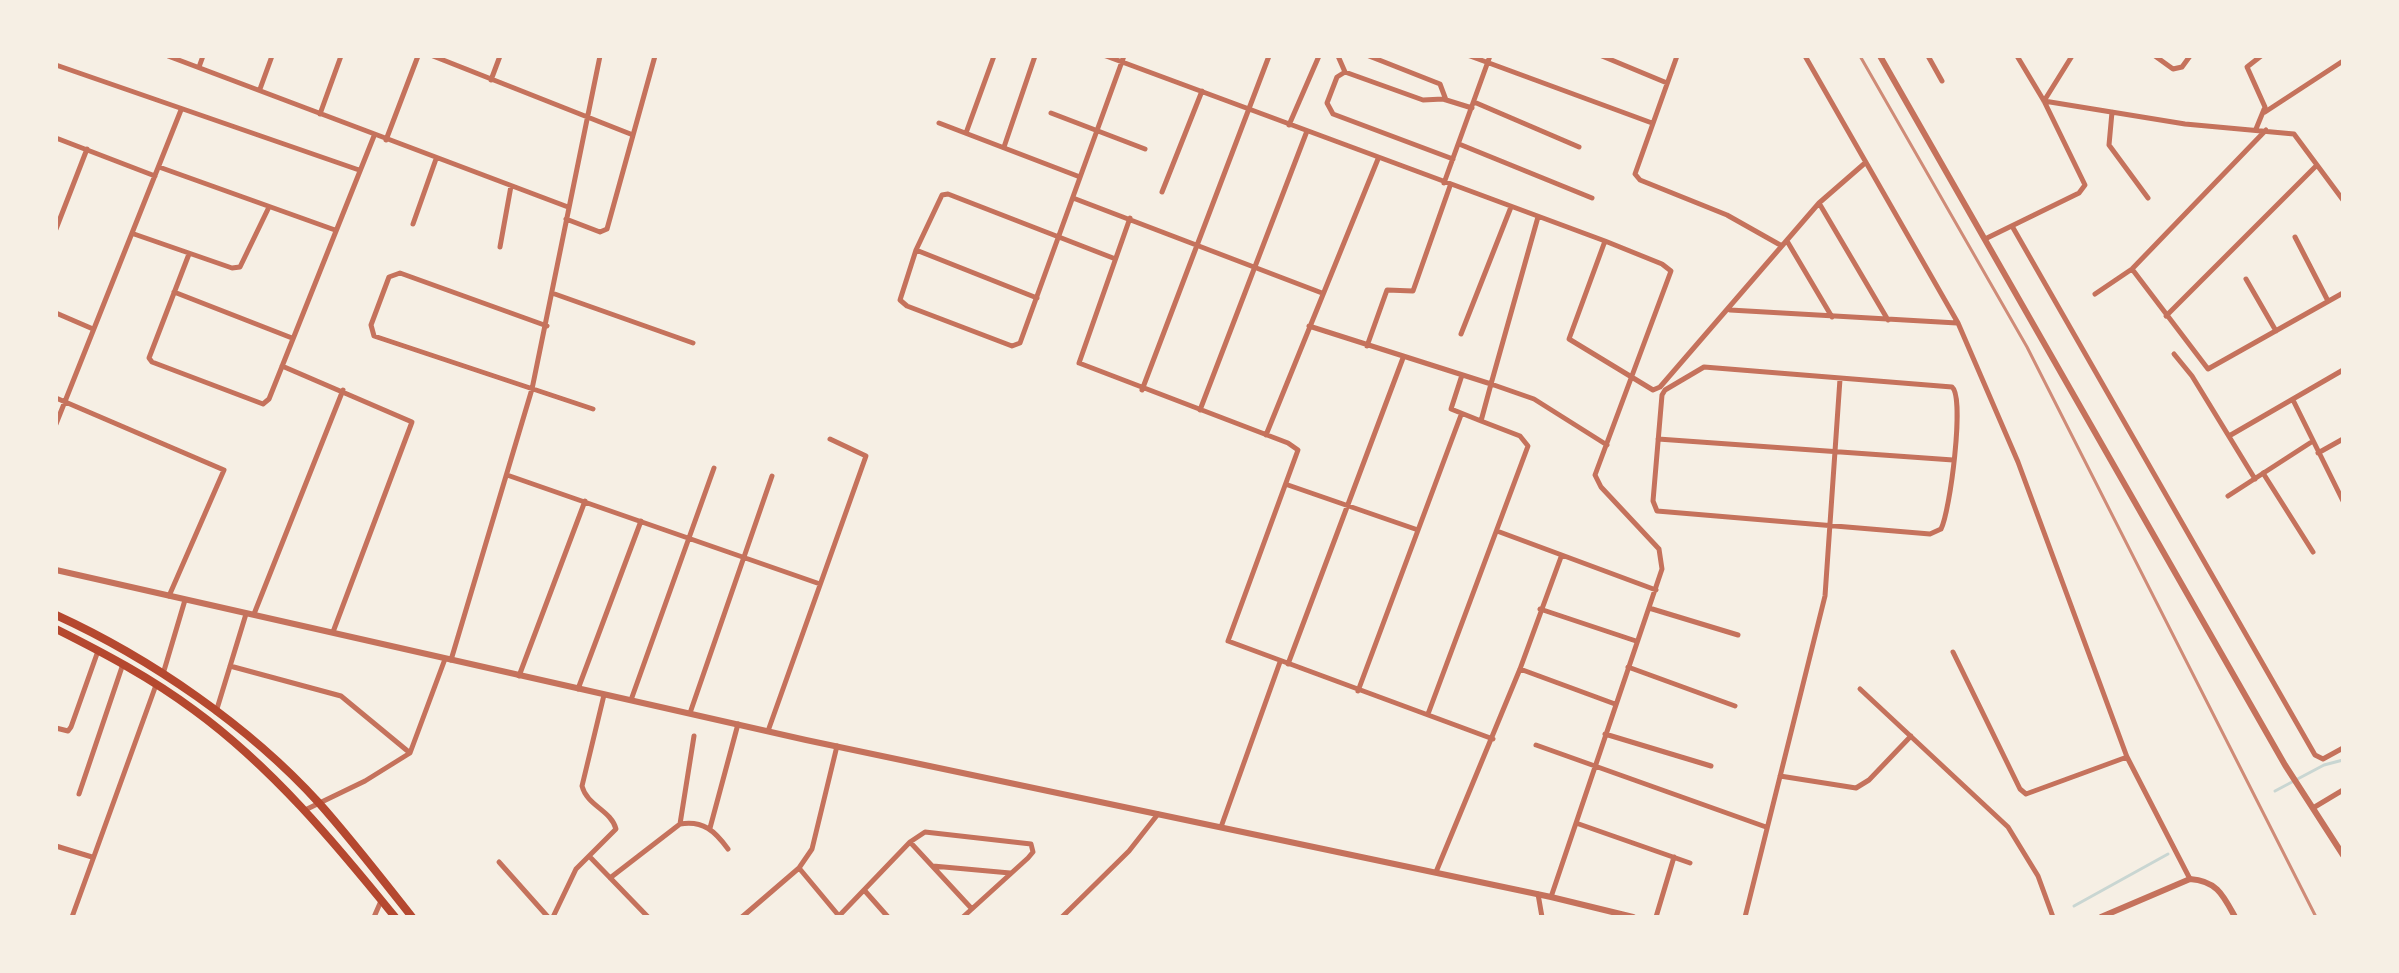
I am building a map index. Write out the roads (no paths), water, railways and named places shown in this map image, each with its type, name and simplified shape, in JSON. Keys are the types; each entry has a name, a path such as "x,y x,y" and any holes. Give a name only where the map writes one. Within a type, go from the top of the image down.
{"main road":[{"path":"56,615 163,674 216,713 318,803 412,917"},
{"path":"56,629 157,684 232,741 305,810 395,917"}],"street":[{"path":"168,56 568,207"},
{"path":"199,67 203,56"},
{"path":"260,89 272,56"},
{"path":"320,114 341,56"},
{"path":"386,140 418,56"},
{"path":"433,56 633,135"},
{"path":"491,80 500,56"},
{"path":"305,810 365,781 410,753 448,660 532,389 600,56"},
{"path":"566,219 605,232 655,56"},
{"path":"966,133 994,56"},
{"path":"1004,147 1035,56"},
{"path":"1106,56 1123,59 1378,159 1605,241 1662,264 1671,271 1596,469 1597,482 1659,549 1662,569 1551,897"},
{"path":"1142,390 1269,56"},
{"path":"1289,125 1319,56"},
{"path":"1338,56 1345,72 1423,100 1473,105 1579,147"},
{"path":"1369,56 1440,84 1446,100"},
{"path":"1470,56 1489,59 1652,123"},
{"path":"1602,56 1667,83"},
{"path":"1677,56 1636,163 1635,174 1640,180 1727,215 1785,243 1832,317"},
{"path":"1805,56 1958,323 2018,462 2127,757 2190,879"},
{"path":"1880,56 2285,765 2343,855"},
{"path":"1928,56 1942,81"},
{"path":"1985,239 2079,193 2085,185 2044,101 2017,56"},
{"path":"2044,101 2072,56"},
{"path":"2155,56 2173,69 2182,67 2190,56"},
{"path":"2261,56 2247,67 2265,112"},
{"path":"1113,258 1057,237 942,195 916,250 900,294 907,306 1017,346 1037,298 1057,237 1123,59"},
{"path":"1367,346 1387,290 1413,291 1448,184 1453,159 1489,59"},
{"path":"2256,130 2265,112 2343,61"},
{"path":"56,65 359,170"},
{"path":"1345,72 1337,77 1327,103 1329,111 1453,159"},
{"path":"1162,192 1202,91"},
{"path":"2044,101 2185,124 2294,134 2342,196"},
{"path":"56,424 181,110"},
{"path":"2112,112 2109,145 2148,198"},
{"path":"1051,113 1145,149"},
{"path":"939,123 1080,177"},
{"path":"2095,294 2132,269 2266,130"},
{"path":"1200,410 1307,131"},
{"path":"189,254 149,352 152,362 263,404 269,399 374,136"},
{"path":"56,138 155,176"},
{"path":"1459,144 1592,198"},
{"path":"56,229 87,149"},
{"path":"413,224 436,159"},
{"path":"1266,435 1378,159"},
{"path":"1605,241 1569,339 1653,390 1660,387 1730,310 1819,203 1865,163"},
{"path":"2166,316 2317,165"},
{"path":"159,167 335,230"},
{"path":"500,247 511,186"},
{"path":"1073,198 1322,293"},
{"path":"1819,203 1888,321"},
{"path":"134,234 189,254 240,267 269,207"},
{"path":"1461,334 1511,207"},
{"path":"1481,421 1538,217"},
{"path":"1130,218 1113,258 1079,363 1298,450 1288,485 1228,637 1230,644 1493,739"},
{"path":"2012,226 2315,755 2323,759 2343,748"},
{"path":"2295,237 2328,301"},
{"path":"916,250 1037,298"},
{"path":"2132,269 2208,369 2343,293"},
{"path":"547,326 400,273 389,277 371,325 374,336 593,409"},
{"path":"2246,279 2276,331"},
{"path":"173,292 292,338"},
{"path":"552,293 693,343"},
{"path":"1730,310 1958,323"},
{"path":"56,313 93,329"},
{"path":"1309,326 1534,399 1607,445"},
{"path":"2174,354 2192,376 2255,479"},
{"path":"1288,664 1403,358"},
{"path":"282,366 412,422 333,632"},
{"path":"1699,368 1952,387 1959,398 1945,521 1936,533 1657,511 1653,501 1658,439 1665,390 1699,368"},
{"path":"2229,436 2343,370"},
{"path":"1428,714 1528,446 1520,436 1451,409 1450,404 1462,375"},
{"path":"1745,917 1823,607 1840,379"},
{"path":"216,713 250,614 343,390"},
{"path":"56,398 224,470 169,596"},
{"path":"2293,400 2343,501"},
{"path":"1358,691 1461,415"},
{"path":"768,731 866,456 830,439"},
{"path":"1658,439 1837,449 1953,460"},
{"path":"2318,453 2343,439"},
{"path":"2228,496 2313,441"},
{"path":"631,700 714,468"},
{"path":"2263,473 2313,552"},
{"path":"507,475 820,584"},
{"path":"690,713 772,476"},
{"path":"1288,485 1418,530"},
{"path":"519,676 585,501"},
{"path":"578,689 641,521"},
{"path":"1497,531 1656,590"},
{"path":"1436,872 1493,739 1561,557"},
{"path":"56,570 604,695 1538,894 1633,917"},
{"path":"163,674 185,600"},
{"path":"1649,608 1738,635"},
{"path":"1540,609 1636,641"},
{"path":"56,728 63,731 71,727 98,650"},
{"path":"1953,652 2015,780 2026,794 2127,757"},
{"path":"1221,827 1280,662"},
{"path":"79,794 123,664"},
{"path":"230,666 341,696 410,753"},
{"path":"1628,667 1735,706"},
{"path":"1520,669 1615,704"},
{"path":"72,917 157,684"},
{"path":"1860,689 2008,827 2038,876 2053,917"},
{"path":"499,862 551,917 569,881 616,829 612,819 587,798 582,786 604,695"},
{"path":"710,828 738,724"},
{"path":"1605,734 1711,766"},
{"path":"680,824 694,736"},
{"path":"1780,776 1856,788 1864,785 1911,736"},
{"path":"1536,745 1766,827"},
{"path":"742,917 799,868 820,826 837,746"},
{"path":"2312,809 2343,790"},
{"path":"1062,917 1129,851 1158,813"},
{"path":"610,878 680,824 692,822 710,828 728,849"},
{"path":"1576,823 1690,863"},
{"path":"799,868 839,916 910,842 931,831 1031,844 1033,852 963,917"},
{"path":"910,842 972,909"},
{"path":"56,846 92,857"},
{"path":"589,856 648,917"},
{"path":"1656,917 1674,857"},
{"path":"932,866 1011,873"},
{"path":"2101,917 2190,879 2205,880 2221,890 2235,917"},
{"path":"865,891 888,917"},
{"path":"1538,894 1542,917"},
{"path":"374,917 381,900"},
{"path":"751,909 757,917"}],"waterway":[{"path":"2275,791 2324,765 2343,760"},
{"path":"2074,906 2168,854"}],"railway":[{"path":"1860,56 2027,347 2316,917"}]}
